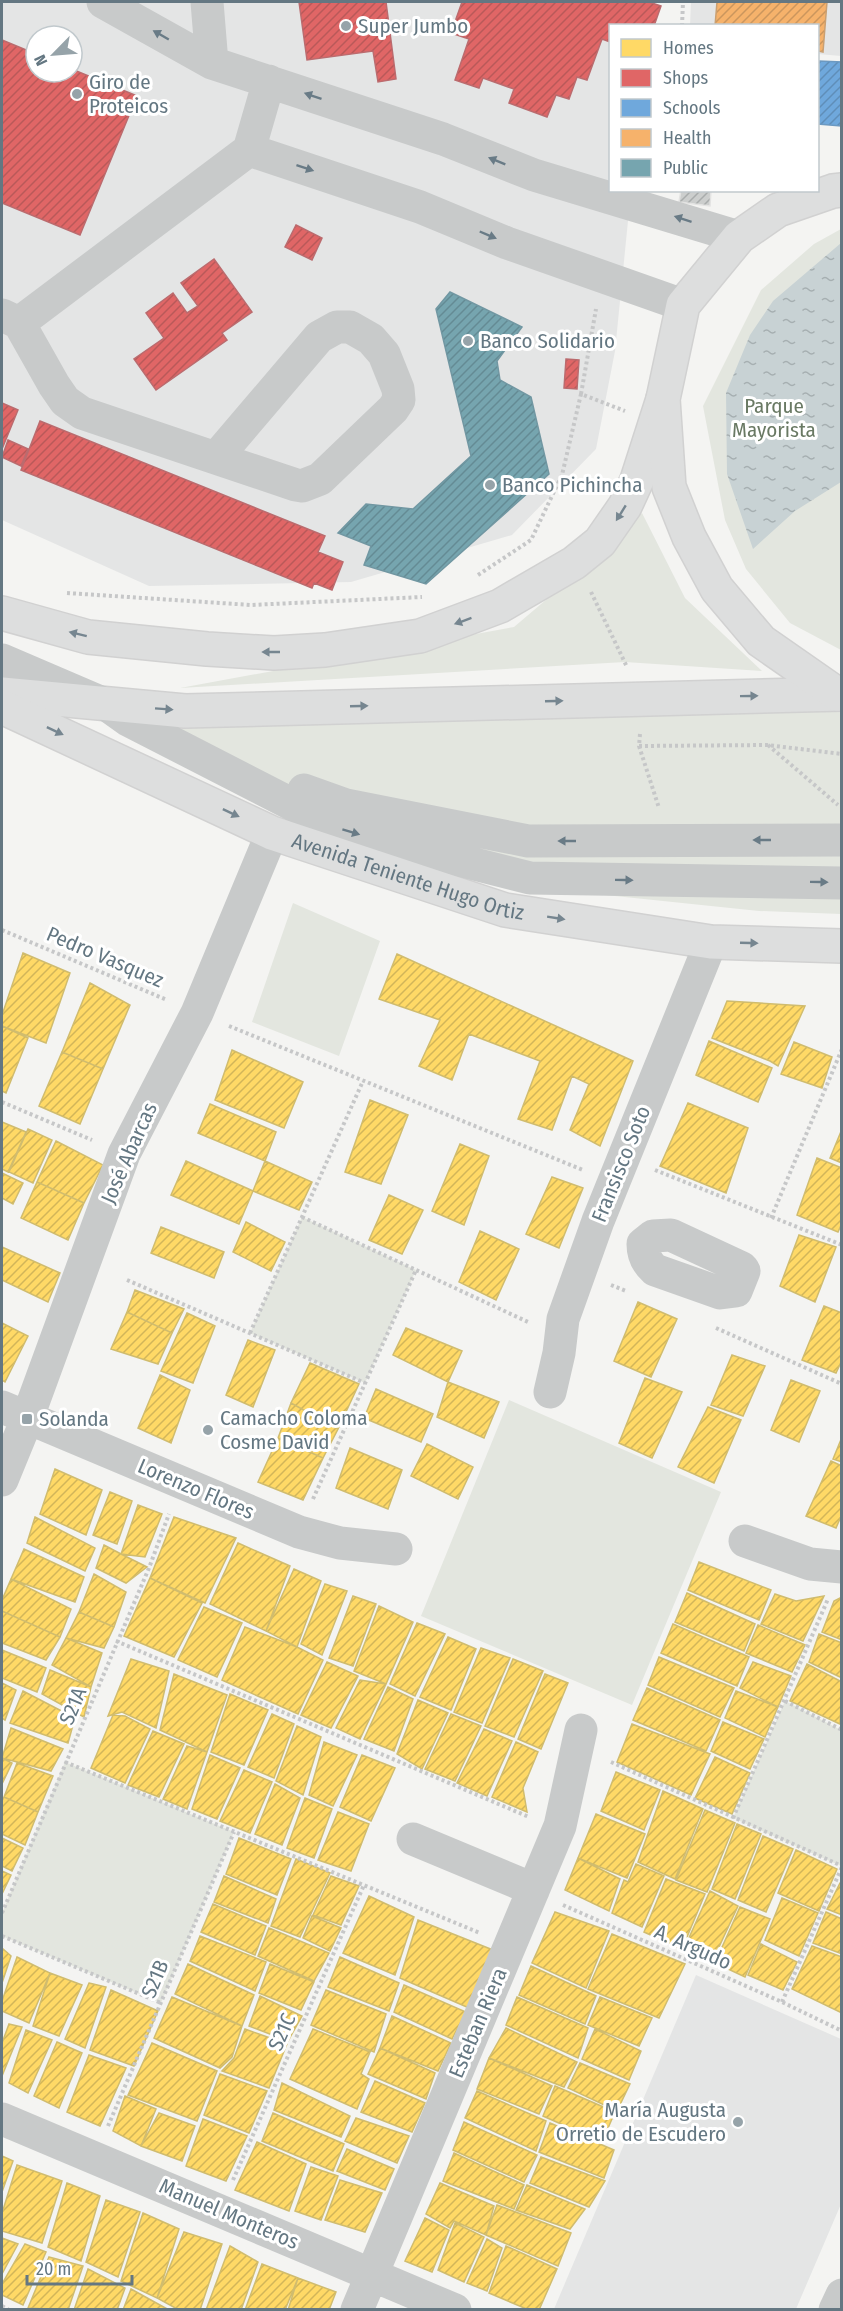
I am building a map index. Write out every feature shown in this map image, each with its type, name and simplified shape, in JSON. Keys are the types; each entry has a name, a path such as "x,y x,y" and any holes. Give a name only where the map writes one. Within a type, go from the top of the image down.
{"main road":[{"path":"2,613 88,637 274,653 325,650 420,636 500,606 574,563 600,542 625,506 638,480 660,412 683,305 738,237 778,210 842,190"},
{"path":"660,412 669,486 688,537 717,589 761,641 839,694"},
{"path":"2,694 185,711 839,694"},
{"name":"Avenida Teniente Hugo Ortiz","path":"2,707 272,833 505,910 711,942 842,946"}],"street":[{"path":"103,2 212,63 443,139 534,175 738,237"},
{"path":"207,2 212,63"},
{"path":"216,458 319,337 337,327 350,327 371,339 384,354 398,389 399,400 393,409 320,479 302,486 296,485 82,413 65,401 10,319 249,150 269,81"},
{"path":"249,150 420,207 507,243 683,305"},
{"path":"2,660 107,705 128,720 344,831 530,878 842,883"},
{"path":"186,748 346,805 528,841 842,840"},
{"name":"José Abarcas","path":"2,1480 14,1413 124,1154 197,1013 272,833"},
{"name":"Fransisco Soto","path":"550,1392 559,1353 563,1319 598,1221 711,942"},
{"path":"598,1221 643,1244"},
{"name":"Lorenzo Flores","path":"14,1413 299,1532 340,1543 396,1550"},
{"path":"745,1541 810,1564 837,1578"},
{"name":"Esteban Riera","path":"357,2310 560,1826 581,1731"},
{"path":"413,1839 533,1891"},
{"name":"Manuel Monteros","path":"2,2119 455,2310"},
{"path":"835,2310 842,2295"}],"path":[{"path":"682,24 684,2"},
{"path":"475,577 531,540 562,476 581,394 602,275"},
{"path":"581,394 660,412"},
{"path":"574,563 625,663 640,698 639,746 661,815"},
{"path":"66,593 251,605 424,596"},
{"path":"639,746 767,745 842,754"},
{"path":"767,745 842,808"},
{"name":"Pedro Vasquez","path":"2,930 197,1013 614,1182"},
{"path":"771,1218 842,1049"},
{"path":"250,1333 363,1081"},
{"path":"2,1101 124,1154"},
{"path":"645,1167 842,1245"},
{"path":"302,1217 537,1326"},
{"path":"311,1503 416,1270"},
{"path":"127,1280 365,1383"},
{"path":"608,1284 629,1292"},
{"path":"711,1326 842,1384"},
{"name":"S21A","path":"2,1913 149,1568 171,1510"},
{"path":"733,1818 837,1578"},
{"path":"116,1641 532,1819"},
{"path":"785,1701 842,1730"},
{"path":"65,1762 482,1934"},
{"path":"610,1762 842,1867 782,2002"},
{"name":"S21B","path":"107,2127 234,1832"},
{"name":"S21C","path":"233,2181 364,1885"},
{"name":"A. Argudo","path":"533,1891 842,2031"},
{"path":"2,1936 161,2003"},
{"path":"2,2306 9,2310"}],"shaded area":[{"path":"2,2 649,2 647,24 609,24 609,192 631,192 615,351 596,449 512,535 351,582 149,586 2,520"},
{"path":"691,2 840,2 841,56 819,54 819,24 690,24"},
{"name":"María Augusta Orretio de Escudero","path":"696,1975 841,2039 841,2204 796,2309 554,2309"}],"green space":[{"name":"Parque Mayorista","path":"841,229 841,650 790,623 746,569 725,520 703,406 761,290 814,244"},
{"path":"642,513 685,598 762,671 625,662 180,688 514,627 580,571"},
{"path":"106,705 841,711 841,914 759,911 519,886"},
{"path":"293,903 380,941 339,1056 252,1022"},
{"path":"302,1217 416,1270 365,1383 250,1333"},
{"path":"509,1400 721,1492 632,1705 421,1616"},
{"path":"785,1701 841,1730 841,1866 733,1818"},
{"path":"65,1762 234,1832 161,2003 2,1936 2,1913"}],"water":[{"name":"Parque Mayorista","path":"841,243 841,482 795,511 753,549 727,474 726,393 750,335 773,301"}],"building: Homes":[{"path":"23,953 70,973 46,1043 2,1026 2,1015"},
{"path":"397,954 633,1061 600,1146 570,1130 589,1084 572,1076 552,1130 518,1119 540,1061 469,1034 452,1080 419,1066 440,1020 379,999"},
{"path":"90,983 130,1005 103,1069 62,1052"},
{"path":"727,1001 805,1006 778,1066 712,1038"},
{"path":"2,1026 28,1038 6,1093 2,1091"},
{"path":"709,1041 772,1068 758,1102 696,1075"},
{"path":"794,1042 832,1057 822,1088 781,1074"},
{"path":"232,1050 303,1082 284,1128 215,1100"},
{"path":"62,1052 103,1069 80,1124 39,1106"},
{"path":"370,1100 408,1115 381,1184 345,1172"},
{"path":"688,1103 748,1128 726,1193 660,1166"},
{"path":"210,1104 276,1132 265,1161 198,1133"},
{"path":"2,1122 26,1132 8,1172 2,1169"},
{"path":"28,1129 52,1140 33,1183 9,1172"},
{"path":"842,1129 842,1163 830,1158"},
{"path":"56,1141 103,1165 84,1203 37,1182"},
{"path":"460,1144 489,1156 464,1225 432,1211"},
{"path":"817,1158 842,1168 842,1223 838,1232 797,1215"},
{"path":"186,1161 253,1191 239,1224 171,1195"},
{"path":"265,1161 312,1182 299,1210 253,1191"},
{"path":"2,1173 23,1183 13,1204 2,1198"},
{"path":"552,1177 583,1188 559,1248 526,1234"},
{"path":"37,1182 84,1203 68,1240 21,1218"},
{"path":"389,1195 423,1210 402,1254 369,1240"},
{"path":"246,1222 285,1242 271,1271 233,1252"},
{"path":"161,1227 224,1252 214,1278 151,1253"},
{"path":"480,1231 519,1249 496,1300 459,1282"},
{"path":"799,1235 836,1247 815,1302 780,1286"},
{"path":"2,1247 60,1273 48,1302 2,1280"},
{"path":"135,1290 184,1309 172,1333 127,1312"},
{"path":"638,1302 677,1319 651,1377 614,1361"},
{"path":"824,1306 842,1313 842,1360 836,1373 802,1360"},
{"path":"127,1312 172,1333 158,1364 111,1349"},
{"path":"187,1313 215,1326 193,1383 161,1371"},
{"path":"2,1323 28,1336 5,1382 2,1380"},
{"path":"406,1328 462,1351 448,1382 393,1355"},
{"path":"248,1340 275,1350 253,1407 226,1395"},
{"path":"732,1355 765,1366 743,1416 711,1405"},
{"path":"310,1363 359,1384 338,1429 291,1403"},
{"path":"160,1375 190,1390 171,1443 138,1428"},
{"path":"645,1378 682,1392 652,1458 619,1443"},
{"path":"791,1380 820,1391 799,1442 771,1430"},
{"path":"448,1382 499,1402 484,1438 437,1417"},
{"path":"376,1389 433,1414 421,1442 364,1418"},
{"path":"291,1403 338,1429 323,1458 278,1438"},
{"path":"708,1407 741,1420 714,1483 678,1467"},
{"path":"842,1437 842,1462 833,1459"},
{"path":"278,1438 323,1458 303,1500 258,1482"},
{"path":"427,1444 473,1467 458,1499 411,1476"},
{"path":"350,1448 402,1470 388,1509 336,1488"},
{"path":"831,1461 842,1466 842,1514 836,1528 806,1516"},
{"path":"55,1469 102,1490 86,1535 40,1514"},
{"path":"110,1492 132,1501 117,1544 93,1535"},
{"path":"138,1505 162,1514 145,1557 121,1554"},
{"path":"35,1517 95,1548 85,1571 27,1543"},
{"path":"174,1517 236,1538 205,1603 150,1578"},
{"path":"238,1543 290,1566 266,1631 210,1604"},
{"path":"104,1545 147,1567 126,1583 96,1568"},
{"path":"24,1549 84,1577 75,1602 11,1579"},
{"path":"699,1562 771,1590 759,1620 688,1590"},
{"path":"294,1569 321,1581 297,1647 266,1631"},
{"path":"94,1574 126,1592 114,1627 79,1612"},
{"path":"150,1578 202,1603 174,1657 124,1636"},
{"path":"11,1579 71,1609 60,1637 2,1611 2,1600"},
{"path":"325,1584 347,1591 322,1655 301,1644"},
{"path":"687,1593 755,1624 744,1651 675,1622"},
{"path":"775,1594 796,1601 824,1596 803,1641 761,1624"},
{"path":"353,1596 376,1604 353,1666 329,1658"},
{"path":"842,1597 842,1640 822,1632 834,1601"},
{"path":"379,1606 413,1622 386,1684 354,1671"},
{"path":"204,1607 242,1623 217,1677 178,1660"},
{"path":"2,1611 60,1637 46,1660 2,1643"},
{"path":"79,1612 114,1627 104,1648 66,1638"},
{"path":"417,1623 445,1634 415,1696 390,1684"},
{"path":"673,1624 749,1657 737,1686 661,1653"},
{"path":"758,1625 805,1645 792,1672 746,1653"},
{"path":"245,1627 297,1647 323,1660 298,1714 222,1680"},
{"path":"819,1634 842,1643 842,1678 809,1662"},
{"path":"448,1637 476,1649 451,1710 420,1697"},
{"path":"66,1638 102,1653 91,1687 52,1665"},
{"path":"481,1648 510,1658 482,1723 454,1712"},
{"path":"2,1650 46,1668 37,1692 2,1678"},
{"path":"659,1657 734,1688 720,1717 648,1685"},
{"path":"131,1659 169,1671 156,1728 122,1712 108,1716"},
{"path":"513,1659 543,1671 514,1737 485,1726"},
{"path":"327,1662 358,1676 331,1728 301,1715"},
{"path":"753,1662 791,1676 778,1707 740,1688"},
{"path":"807,1664 842,1682 840,1724 790,1701"},
{"path":"50,1670 91,1687 84,1717 42,1694"},
{"path":"174,1674 227,1695 207,1752 160,1730"},
{"path":"545,1674 568,1683 541,1749 518,1739"},
{"path":"360,1680 386,1684 360,1739 336,1728"},
{"path":"2,1683 16,1690 5,1720 2,1718"},
{"path":"388,1687 413,1699 394,1751 364,1739"},
{"path":"647,1688 720,1720 706,1751 633,1720"},
{"path":"23,1691 75,1718 68,1743 10,1723"},
{"path":"736,1691 778,1707 765,1737 725,1718"},
{"path":"230,1694 268,1710 244,1765 211,1752"},
{"path":"418,1700 448,1713 422,1769 397,1754"},
{"path":"272,1714 294,1724 274,1778 248,1767"},
{"path":"451,1714 481,1726 455,1781 425,1769"},
{"path":"113,1715 125,1716 150,1729 125,1783 91,1768"},
{"path":"723,1722 764,1739 750,1769 711,1751"},
{"path":"632,1724 710,1754 691,1795 617,1762"},
{"path":"297,1726 321,1737 303,1795 276,1781"},
{"path":"11,1728 63,1749 51,1771 2,1758"},
{"path":"484,1729 512,1741 487,1796 457,1783"},
{"path":"153,1731 184,1744 159,1797 128,1785"},
{"path":"324,1742 357,1755 333,1806 309,1795"},
{"path":"516,1742 538,1752 523,1788 527,1812 492,1797"},
{"path":"187,1746 207,1752 187,1809 163,1799"},
{"path":"210,1755 240,1768 217,1819 192,1809"},
{"path":"362,1755 395,1768 371,1821 340,1807"},
{"path":"715,1757 750,1773 732,1814 695,1798"},
{"path":"2,1758 12,1763 2,1784"},
{"path":"17,1763 53,1776 38,1812 4,1797"},
{"path":"244,1770 272,1782 250,1833 220,1821"},
{"path":"616,1772 660,1790 644,1830 601,1811"},
{"path":"275,1784 300,1798 282,1845 255,1834"},
{"path":"663,1791 703,1809 675,1879 638,1862"},
{"path":"4,1797 38,1812 25,1845 2,1834"},
{"path":"305,1798 332,1809 314,1858 287,1848"},
{"path":"705,1810 735,1823 707,1892 676,1880"},
{"path":"338,1812 369,1824 351,1871 318,1860"},
{"path":"596,1814 645,1834 627,1878 578,1858"},
{"path":"737,1824 761,1834 735,1899 712,1889"},
{"path":"763,1836 793,1849 766,1912 738,1900"},
{"path":"2,1838 23,1848 12,1871 2,1866"},
{"path":"239,1838 291,1859 277,1895 226,1874"},
{"path":"796,1850 837,1869 819,1911 778,1893"},
{"path":"578,1858 620,1879 609,1911 565,1890"},
{"path":"296,1859 330,1873 300,1937 271,1926"},
{"path":"636,1864 664,1876 642,1927 612,1913 624,1880 628,1882"},
{"path":"2,1871 11,1875 2,1894"},
{"path":"224,1876 276,1899 268,1923 214,1902"},
{"path":"331,1876 359,1886 341,1925 313,1915"},
{"path":"666,1879 705,1894 682,1949 644,1932"},
{"path":"842,1883 842,1915 827,1909"},
{"path":"710,1891 738,1906 712,1962 684,1949"},
{"path":"369,1896 414,1917 395,1975 343,1953"},
{"path":"782,1898 818,1913 799,1956 765,1940"},
{"path":"213,1904 266,1926 255,1955 201,1932"},
{"path":"740,1907 770,1919 745,1977 715,1963"},
{"path":"555,1912 609,1931 586,1988 532,1963"},
{"path":"826,1912 842,1919 842,1954 813,1943"},
{"path":"312,1916 341,1928 330,1951 303,1938"},
{"path":"418,1920 493,1950 469,2008 400,1978"},
{"path":"269,1928 329,1953 314,1981 258,1956"},
{"path":"612,1934 685,1964 659,2018 588,1989"},
{"path":"200,1936 266,1962 255,1991 190,1961"},
{"path":"761,1944 797,1962 783,1990 748,1975"},
{"path":"812,1946 842,1957 842,2013 792,1989"},
{"path":"2,1948 11,1956 2,1983"},
{"path":"17,1957 50,1973 29,2023 2,2011 2,2001"},
{"path":"340,1957 399,1983 389,2011 328,1987"},
{"path":"188,1964 254,1995 242,2026 175,1994"},
{"path":"270,1964 314,1982 301,2010 259,1993"},
{"path":"531,1966 596,1996 585,2024 519,1995"},
{"path":"50,1973 82,1985 59,2036 33,2026"},
{"path":"89,1983 106,1987 85,2048 65,2039"},
{"path":"404,1985 466,2012 452,2039 394,2012"},
{"path":"111,1990 158,2011 134,2066 90,2050"},
{"path":"326,1990 386,2014 374,2052 311,2025"},
{"path":"260,1996 302,2016 288,2041 249,2026"},
{"path":"172,1997 242,2026 232,2057 220,2068 154,2038"},
{"path":"517,1997 588,2028 578,2058 506,2025"},
{"path":"600,1997 652,2018 639,2046 588,2025"},
{"path":"392,2016 451,2043 438,2071 380,2048"},
{"path":"9,2024 22,2027 2,2076 2,2043"},
{"path":"506,2028 577,2062 564,2087 489,2058"},
{"path":"245,2029 287,2044 269,2088 222,2071 234,2058"},
{"path":"313,2029 370,2052 361,2074 369,2079 357,2109 290,2079"},
{"path":"595,2029 641,2051 629,2080 582,2059"},
{"path":"26,2030 52,2040 28,2093 9,2083"},
{"path":"57,2042 82,2053 59,2108 34,2096"},
{"path":"152,2043 217,2071 197,2121 128,2095"},
{"path":"380,2048 435,2073 426,2099 368,2074"},
{"path":"89,2055 126,2068 100,2126 67,2112"},
{"path":"489,2058 552,2086 539,2114 477,2089"},
{"path":"580,2063 630,2084 617,2111 568,2088"},
{"path":"220,2074 267,2091 249,2133 204,2115"},
{"path":"375,2081 425,2103 412,2132 361,2112"},
{"path":"282,2083 350,2116 341,2137 274,2110"},
{"path":"555,2086 615,2112 602,2142 543,2116"},
{"path":"477,2091 546,2121 536,2151 465,2118"},
{"path":"125,2096 156,2109 141,2146 113,2131"},
{"path":"159,2113 195,2126 182,2161 141,2146"},
{"path":"273,2113 344,2144 333,2171 262,2141"},
{"path":"356,2118 409,2136 397,2163 345,2141"},
{"path":"203,2119 247,2136 226,2181 186,2166"},
{"path":"464,2122 537,2155 524,2182 453,2150"},
{"path":"550,2123 614,2150 604,2178 539,2152"},
{"path":"257,2142 306,2164 289,2211 235,2190"},
{"path":"347,2149 394,2169 385,2190 337,2171"},
{"path":"454,2153 524,2185 514,2209 443,2181"},
{"path":"2,2156 13,2161 2,2192"},
{"path":"541,2157 605,2181 589,2207 530,2183"},
{"path":"17,2165 62,2181 42,2243 2,2231 2,2213"},
{"path":"311,2167 338,2176 321,2220 295,2211"},
{"path":"340,2180 382,2193 365,2232 325,2220"},
{"path":"67,2183 100,2196 81,2261 48,2247"},
{"path":"440,2183 494,2206 486,2235 454,2221 450,2228 426,2214"},
{"path":"527,2185 585,2209 570,2229 516,2210"},
{"path":"106,2200 140,2212 118,2277 86,2262"},
{"path":"497,2205 571,2233 558,2266 486,2235"},
{"path":"143,2213 179,2229 157,2298 121,2281"},
{"path":"425,2218 449,2230 432,2272 405,2261"},
{"path":"455,2223 484,2237 464,2282 438,2270"},
{"path":"184,2232 222,2244 200,2310 179,2310 157,2298"},
{"path":"2,2238 18,2244 2,2274"},
{"path":"487,2239 502,2248 487,2291 467,2283"},
{"path":"25,2244 46,2252 23,2305 2,2295 2,2284"},
{"path":"230,2246 258,2262 241,2310 206,2310"},
{"path":"506,2246 557,2269 539,2310 529,2310 489,2293"},
{"path":"49,2257 83,2266 68,2310 28,2308"},
{"path":"262,2264 298,2278 285,2310 245,2310"},
{"path":"88,2269 125,2288 117,2310 74,2310"},
{"path":"298,2278 336,2292 329,2310 288,2310"},
{"path":"131,2289 169,2310 123,2310"}],"building: Shops":[{"name":"Super Jumbo","path":"299,2 386,2 396,79 378,82 373,51 307,60"},
{"path":"462,2 649,2 661,6 655,24 609,24 609,42 602,39 587,80 577,77 569,99 556,95 547,117 509,103 514,89 483,78 479,88 455,80 469,39 451,33"},
{"path":"2,40 24,49 24,84 84,84 84,74 137,96 80,235 2,203"},
{"path":"296,225 322,238 312,260 285,247"},
{"path":"214,259 252,312 222,333 227,340 156,390 134,359 164,338 146,313 173,293 187,313 198,306 181,283"},
{"path":"566,359 579,360 577,389 564,388"},
{"path":"2,403 18,410 2,449"},
{"path":"40,421 325,536 318,552 343,562 332,590 314,583 312,588 21,470"},
{"path":"8,440 28,449 21,466 2,457"}],"building: Schools":[{"path":"819,61 842,62 841,126 819,124"}],"building: Health":[{"path":"717,2 827,2 823,52 819,51 819,24 715,24"}],"building: Public":[{"path":"450,292 522,327 497,361 500,380 531,397 549,474 426,584 364,565 371,546 338,533 366,504 413,509 471,456 436,309"}],"building: Other":[{"path":"681,192 711,192 710,206 679,202"}],"place":[{"name":"Super Jumbo","path":"346,26"},
{"name":"Giro de Proteicos","path":"77,94"},
{"name":"Banco Solidario","path":"468,341"},
{"name":"Banco Pichincha","path":"490,485"},
{"name":"Solanda","path":"27,1419"},
{"name":"Camacho Coloma Cosme David","path":"208,1430"},
{"name":"María Augusta Orretio de Escudero","path":"738,2122"}]}
